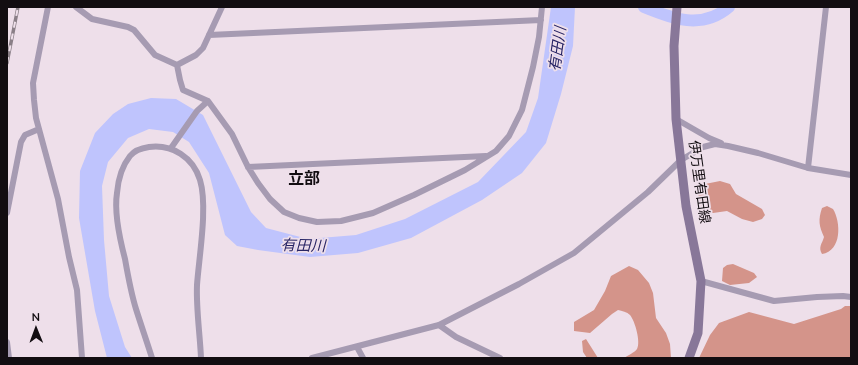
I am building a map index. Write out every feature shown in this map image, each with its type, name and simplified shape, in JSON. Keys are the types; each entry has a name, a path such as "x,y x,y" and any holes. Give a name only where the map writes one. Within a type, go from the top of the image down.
{"main road":[{"name":"伊万里有田線","path":"677,7 674,46 676,120 686,206 701,281 698,333 689,358"}],"street":[{"path":"48,7 33,83 34,100 36,118 58,199 77,290 82,358"},
{"path":"76,7 92,20 128,27 134,30 155,55 177,65"},
{"path":"177,65 196,55 203,48 222,7"},
{"path":"177,65 184,90 208,101 232,134 248,166 270,199 284,212 299,218 317,222 341,221 373,213 414,195 465,170 496,151 509,136 520,116 533,67 542,7"},
{"path":"808,168 826,7"},
{"path":"209,35 541,20"},
{"path":"171,148 197,111 208,101"},
{"path":"676,120 709,138 728,146"},
{"path":"7,213 21,142 25,135 39,129"},
{"path":"312,358 439,325 519,284 574,253 648,192 681,160 703,147 715,144 728,146 758,153 808,168 851,175"},
{"path":"152,358 136,308 121,245 118,229 116,195 125,164 130,156 146,148 157,146 171,148 186,158 194,168 200,180 202,207 197,288 201,358"},
{"path":"248,166 488,156"},
{"path":"701,281 774,301 818,297 851,297"},
{"path":"439,325 456,337 500,358"},
{"path":"7,342 10,358"},
{"path":"357,347 362,358"}],"shaded area":[{"path":"720,181 730,184 736,194 762,209 765,215 762,219 753,222 742,219 727,211 713,213 705,211 698,202 699,190 705,184"},
{"path":"827,206 833,209 836,215 838,235 833,248 829,252 822,254 820,247 824,237 820,226 820,216 822,208"},
{"path":"733,264 754,273 757,277 749,283 730,285 722,281 723,268 727,265"},
{"path":"629,266 638,270 649,283 653,293 656,318 666,333 670,344 671,358 624,358 637,349 638,342 637,332 632,318 629,314 623,311 618,310 612,314 590,333 574,331 574,322 594,310 605,291 611,276"},
{"path":"845,306 851,306 851,358 699,358 710,335 719,323 749,312 794,324 841,309"},
{"path":"586,339 598,358 587,358 583,352 582,341"}],"water":[{"name":"有田川","path":"551,7 575,7 573,46 561,94 546,143 522,173 482,200 411,238 358,253 310,257 237,246 225,235 209,173 189,142 173,132 149,129 128,138 108,162 102,186 104,240 109,296 125,347 132,358 107,358 95,311 79,218 80,171 95,133 113,114 128,104 151,98 176,99 203,115 251,212 266,228 308,239 356,235 405,219 478,182 526,132 538,98"}],"waterway":[{"path":"644,7 666,15 687,20 708,18 719,14 729,7"}],"railway":[{"path":"7,63 18,7"}],"district":[{"name":"立部","path":"304,179"}]}
